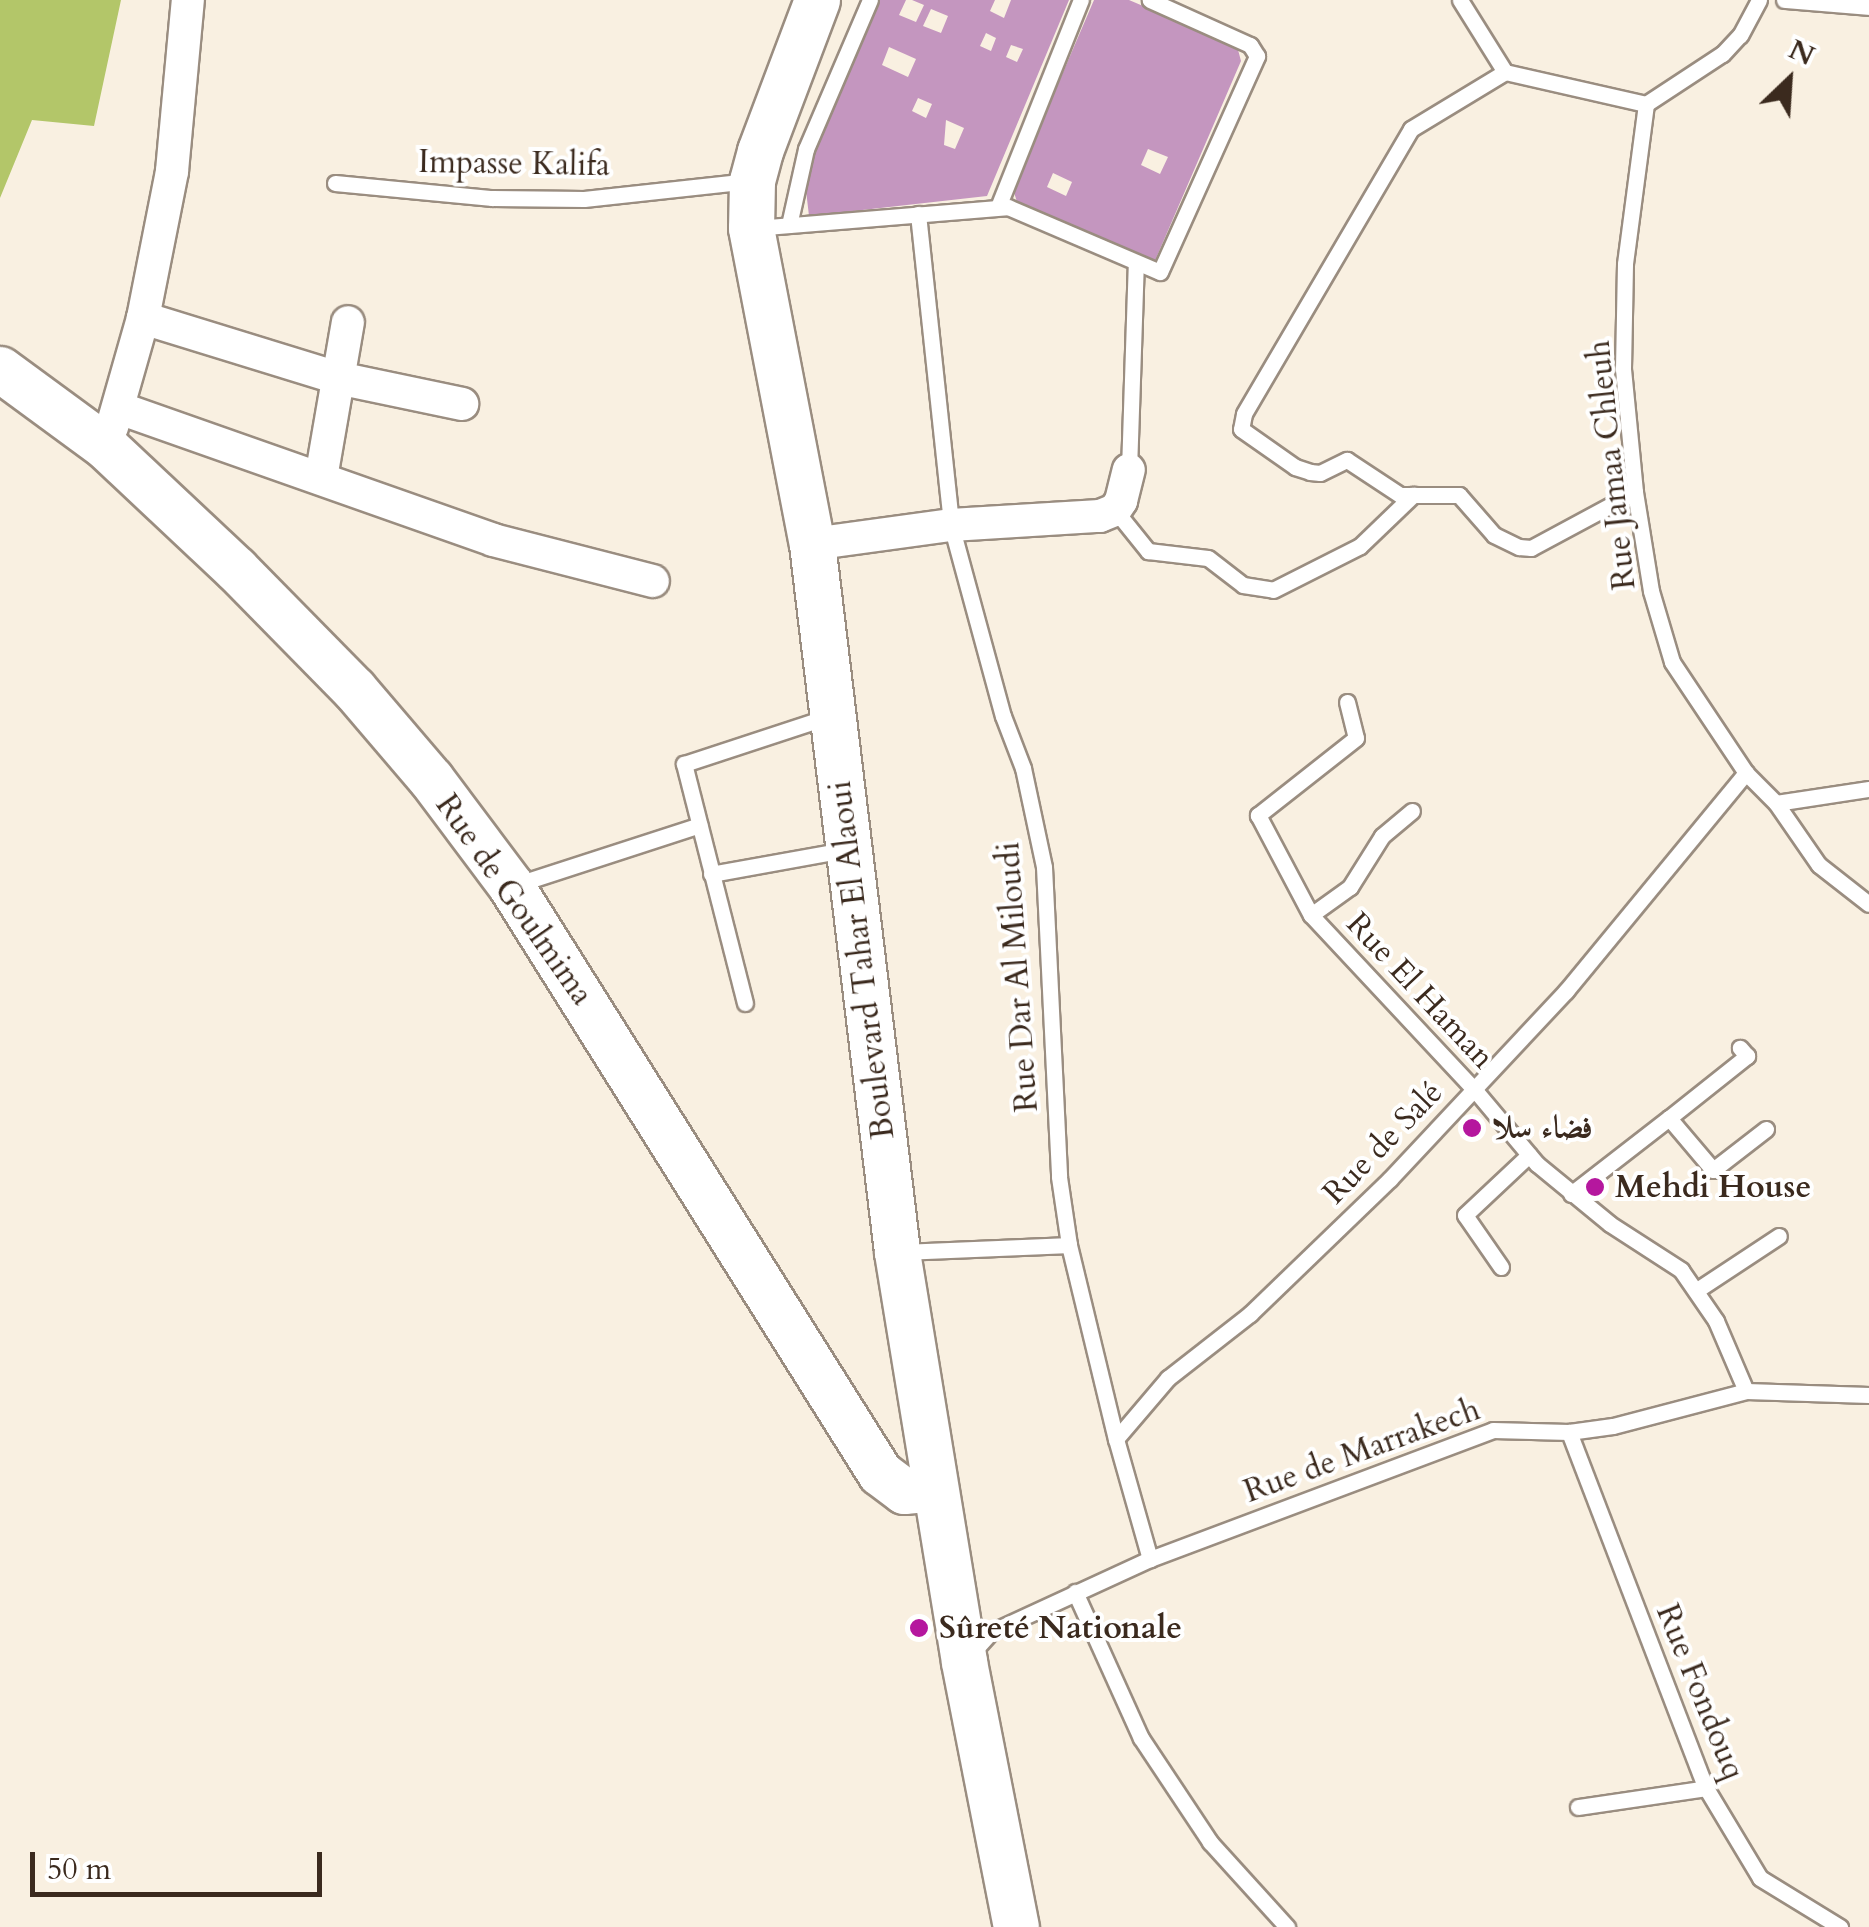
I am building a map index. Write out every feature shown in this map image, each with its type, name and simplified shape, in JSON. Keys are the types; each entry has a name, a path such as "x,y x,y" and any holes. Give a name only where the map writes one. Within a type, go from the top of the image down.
{"street":[{"path":"188,0 172,171 143,318 112,428 321,478 493,540 653,580"},
{"name":"Boulevard Tahar El Alaoui","path":"817,0 752,181 770,227 897,1252 964,1662 1016,1927"},
{"path":"143,318 338,378 462,404"},
{"path":"321,478 348,322"},
{"name":"Rue de Goulmima","path":"0,369 112,428 354,689 430,778 511,886 880,1473 904,1492 925,1489 934,1483"},
{"path":"812,544 951,525 1100,516 1115,510 1124,496 1129,470"}],"lane":[{"path":"870,0 770,227 998,207 1027,214 1160,272 1168,262 1257,56 1250,44 1187,7 1150,0"},
{"path":"998,207 1081,0"},
{"path":"1460,0 1505,72"},
{"path":"1635,492 1531,548 1507,544 1459,495 1393,492 1347,460 1320,473 1295,467 1245,435 1240,422 1412,129 1505,72 1646,104 1722,54 1740,35 1759,0"},
{"path":"1784,0 1869,8"},
{"name":"Rue Jamaa Chleuh","path":"1646,104 1624,264 1623,370 1635,492 1651,590 1672,662 1746,773 1776,803 1820,865 1869,904"},
{"name":"Impasse Kalifa","path":"334,183 492,198 584,198 752,181"},
{"name":"Rue Dar Al Miloudi","path":"918,214 951,525 1003,716 1023,768 1044,867 1059,1177 1069,1245 1150,1559"},
{"path":"1129,470 1136,264"},
{"path":"1115,510 1148,550 1208,558 1242,586 1273,590 1360,546 1413,495"},
{"name":"Rue El Haman","path":"1348,702 1356,738 1258,815 1311,915 1474,1088 1529,1155 1571,1194 1681,1270 1697,1290 1746,1391"},
{"path":"745,1004 684,764 832,715"},
{"name":"Rue de Salé","path":"1116,1439 1168,1378 1276,1289 1390,1179 1566,991 1746,773"},
{"path":"1776,803 1869,788"},
{"path":"1311,915 1350,887 1382,836 1412,811"},
{"path":"511,886 700,825"},
{"path":"712,874 848,849"},
{"path":"1571,1194 1747,1056 1740,1048"},
{"path":"1669,1118 1713,1170 1766,1129"},
{"path":"1500,1267 1465,1215 1529,1155"},
{"path":"1697,1290 1779,1236"},
{"path":"897,1252 1069,1245"},
{"name":"Rue de Marrakech","path":"964,1662 990,1632 1150,1559 1492,1430 1570,1432 1613,1426 1746,1391 1869,1395"},
{"name":"Rue Fondouq","path":"1570,1432 1706,1788 1760,1878 1840,1927"},
{"path":"1076,1592 1141,1738 1210,1842 1287,1927"},
{"path":"1578,1807 1706,1788"}],"green space":[{"path":"0,0 121,0 94,126 32,120 0,198"}],"building":[{"path":"877,0 906,0 899,15 916,22 924,5 912,0 995,0 990,11 1004,18 1011,0 1069,0 987,196 809,216 804,173","holes":["931,9 948,16 941,33 923,26","986,33 996,38 991,51 980,46","1011,45 1023,49 1017,62 1006,57","889,47 916,59 908,77 882,65","918,98 932,104 926,118 912,111","946,120 964,128 955,149 944,145"]},
{"path":"1094,0 1129,0 1237,46 1241,61 1154,263 1017,202 1013,189","holes":["1148,149 1168,157 1160,174 1141,165","1053,173 1072,182 1066,196 1047,187"]}],"place":[{"name":"فضاء سلا","path":"1472,1128"},
{"name":"Mehdi House","path":"1595,1187"},
{"name":"Sûreté Nationale","path":"919,1628"}]}
